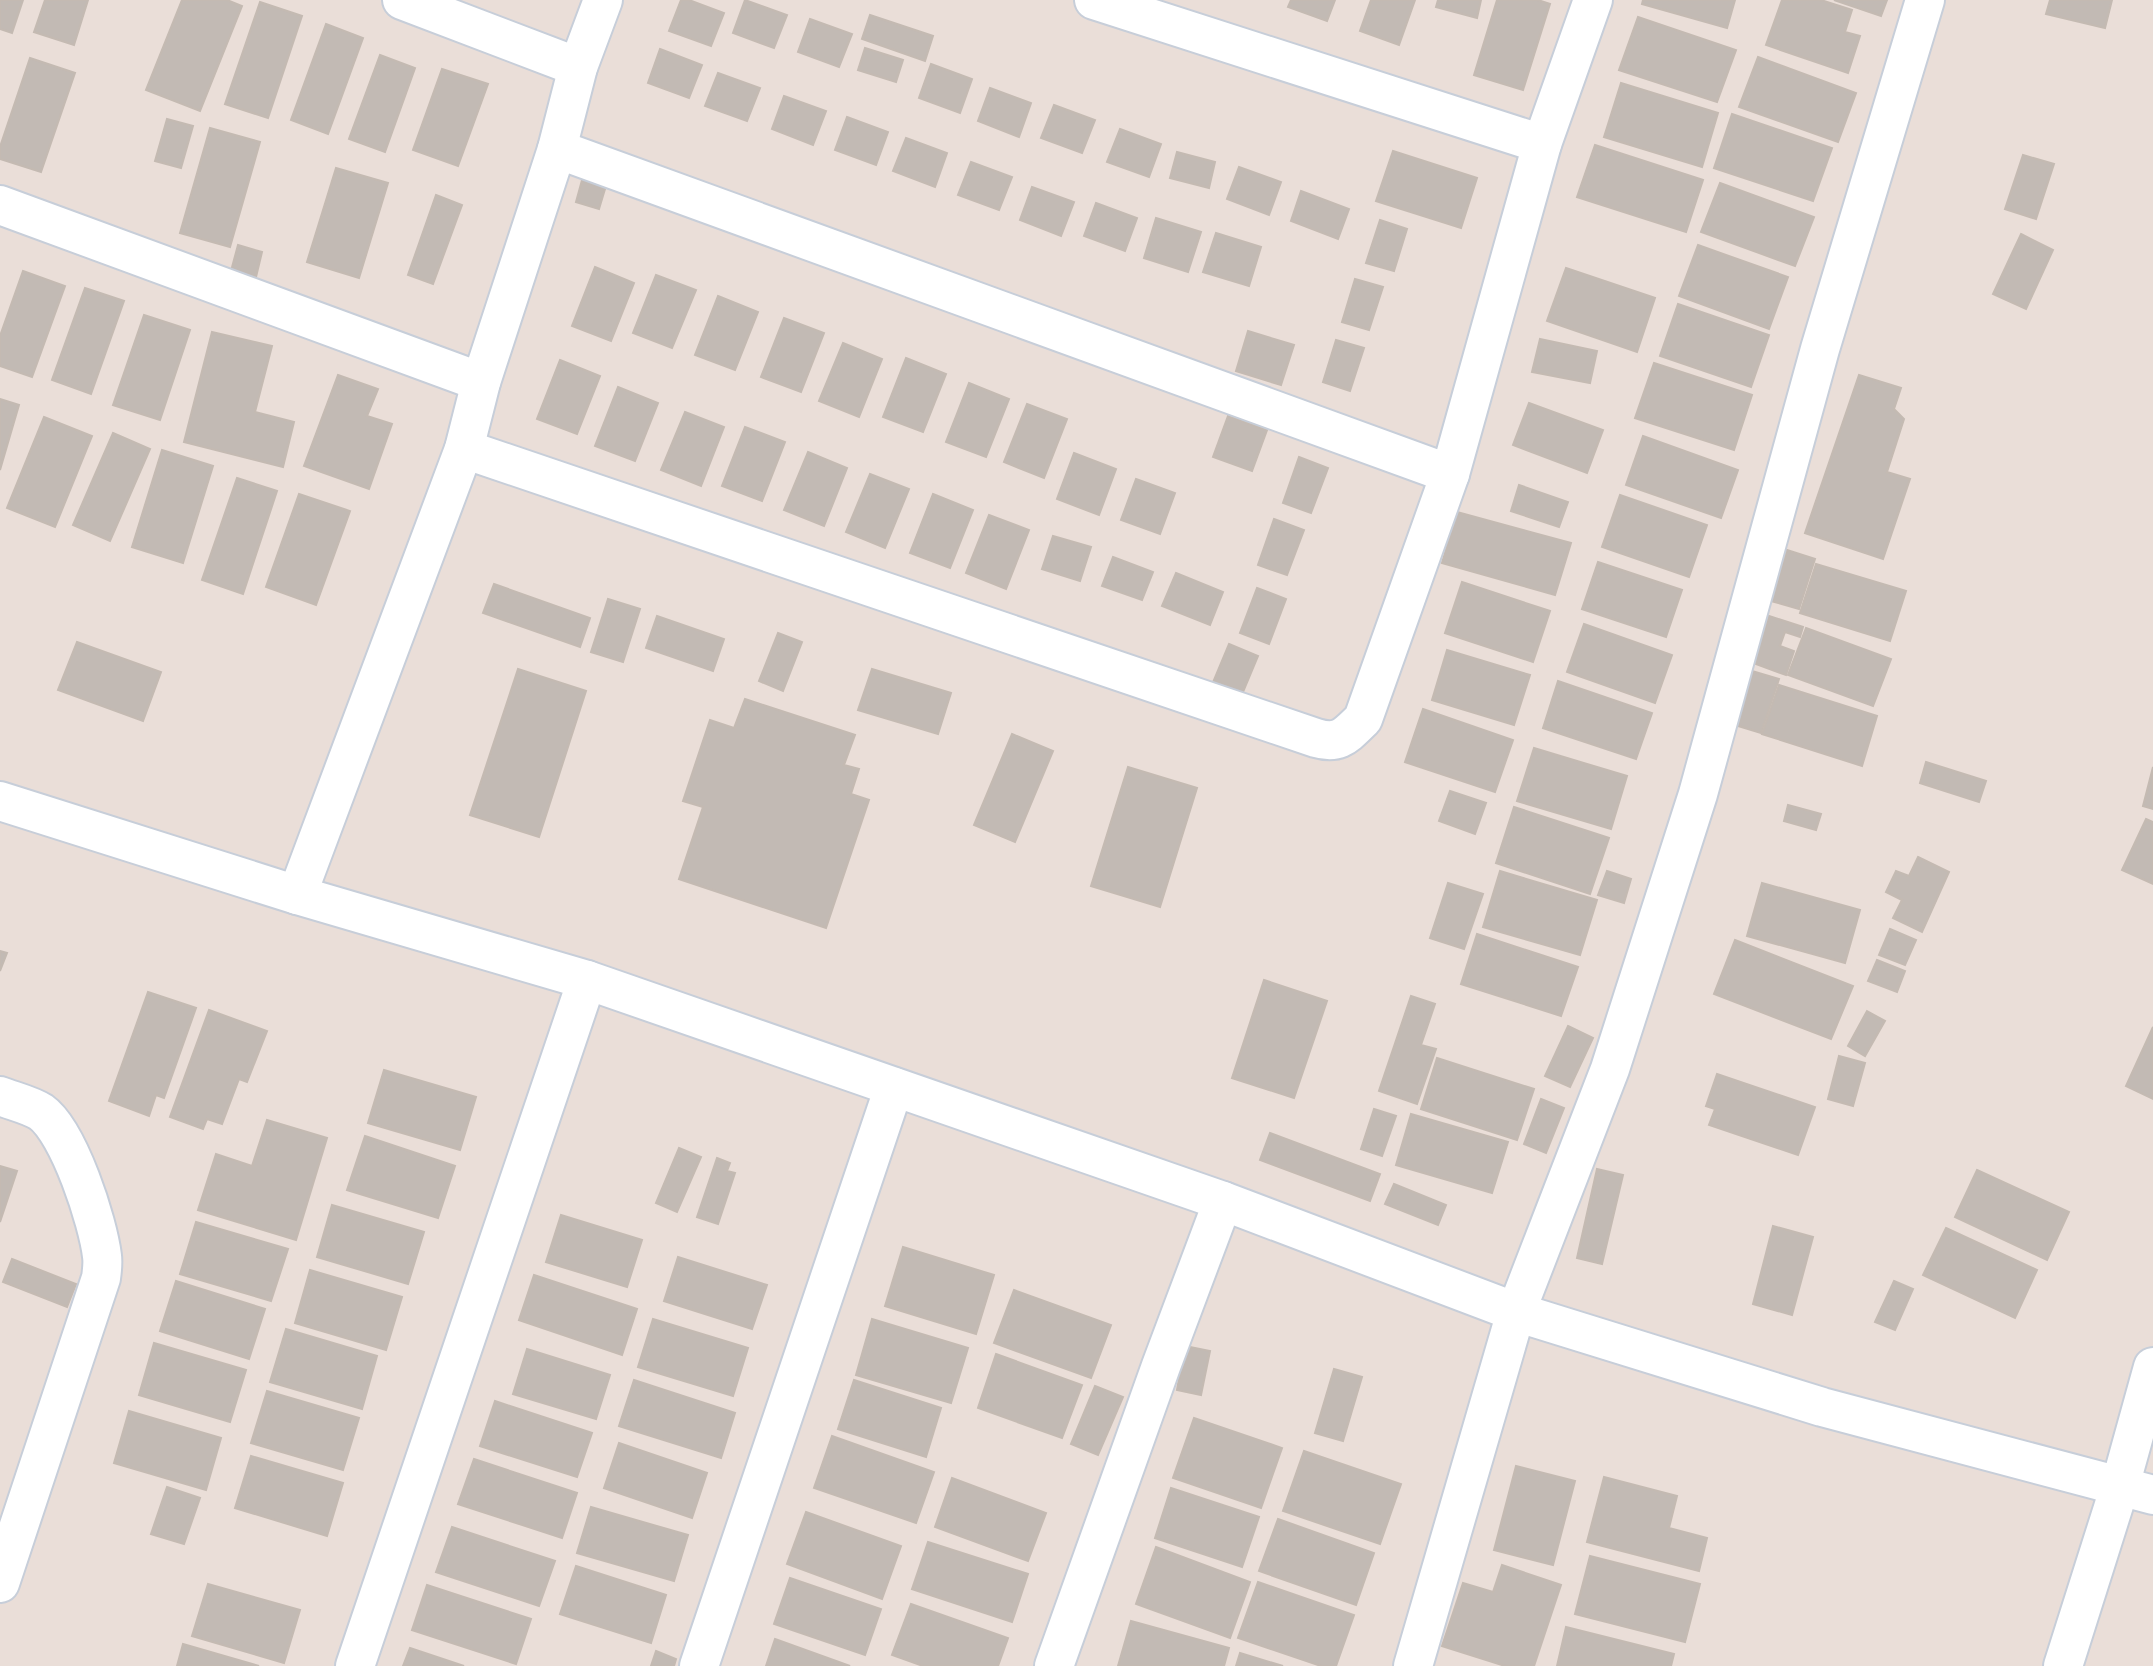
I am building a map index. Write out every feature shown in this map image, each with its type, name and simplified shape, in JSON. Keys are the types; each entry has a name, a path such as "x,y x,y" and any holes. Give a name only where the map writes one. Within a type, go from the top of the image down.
{"street":[{"path":"402,0 578,67"},
{"path":"297,895 464,449 481,382 557,149 578,67 603,0"},
{"path":"1094,0 1542,144"},
{"path":"464,449 1330,742 1345,736 1363,719 1450,474 1542,144 1593,0"},
{"path":"1413,1666 1516,1312 1610,1069 1698,794 1820,349 1925,0"},
{"path":"557,149 1450,474"},
{"path":"0,205 481,382"},
{"path":"0,801 297,895 587,979 1223,1201 1516,1312 1822,1407 2137,1491"},
{"path":"355,1666 587,979"},
{"path":"699,1666 894,1087"},
{"path":"0,1096 40,1112 56,1127 71,1152 103,1258 101,1278 0,1583"},
{"path":"1054,1666 1223,1201"},
{"path":"2063,1666 2137,1491 2153,1367"}],"building":[{"path":"0,0 23,0 12,33 0,29"},
{"path":"45,0 88,0 74,45 34,32"},
{"path":"182,0 227,0 242,6 200,111 146,90"},
{"path":"681,0 689,0 724,13 711,46 669,31"},
{"path":"745,0 787,15 774,48 733,33"},
{"path":"1291,0 1335,0 1327,21 1288,7"},
{"path":"1371,0 1415,0 1399,45 1360,31"},
{"path":"1438,0 1481,0 1477,18 1436,7"},
{"path":"1497,0 1538,0 1550,4 1523,90 1474,75"},
{"path":"1643,0 1735,0 1727,28 1642,4"},
{"path":"1782,0 1821,0 1852,10 1845,32 1860,36 1848,73 1766,45"},
{"path":"1834,0 1887,0 1881,16"},
{"path":"2050,0 2112,0 2105,28 2046,14"},
{"path":"260,2 302,16 268,118 225,104"},
{"path":"870,15 933,36 925,61 862,39"},
{"path":"1638,17 1736,50 1717,102 1619,70"},
{"path":"810,19 852,34 839,67 798,52"},
{"path":"326,24 363,38 328,134 291,120"},
{"path":"865,48 903,60 896,82 858,70"},
{"path":"660,49 702,65 689,98 648,83"},
{"path":"380,55 415,68 385,152 349,139"},
{"path":"1758,57 1856,93 1838,142 1739,107"},
{"path":"30,58 75,73 41,172 0,159 0,147"},
{"path":"931,64 972,79 960,113 919,98"},
{"path":"442,69 488,84 458,166 413,150"},
{"path":"718,73 760,88 747,121 705,106"},
{"path":"1621,83 1718,113 1702,167 1604,137"},
{"path":"990,88 1031,103 1019,137 978,121"},
{"path":"784,96 826,111 813,145 772,129"},
{"path":"1054,105 1095,120 1082,153 1041,138"},
{"path":"1732,114 1832,148 1813,201 1714,168"},
{"path":"847,117 888,132 876,165 835,150"},
{"path":"167,119 193,126 181,168 155,161"},
{"path":"210,128 260,142 230,247 180,233"},
{"path":"1120,129 1161,144 1149,177 1107,162"},
{"path":"906,138 947,153 935,187 893,171"},
{"path":"1595,145 1703,180 1686,232 1577,197"},
{"path":"1393,151 1477,178 1461,228 1376,201"},
{"path":"1177,152 1215,162 1209,188 1170,178"},
{"path":"2023,155 2054,164 2036,219 2005,209"},
{"path":"971,162 1012,177 999,210 958,195"},
{"path":"1239,167 1281,182 1269,215 1227,199"},
{"path":"336,168 388,183 359,278 307,262"},
{"path":"584,173 608,179 599,209 576,202"},
{"path":"1720,183 1814,217 1795,266 1701,232"},
{"path":"1032,187 1074,202 1061,236 1020,220"},
{"path":"1301,191 1349,209 1338,239 1291,221"},
{"path":"436,195 462,205 433,284 408,275"},
{"path":"1096,203 1137,218 1125,251 1084,236"},
{"path":"1156,218 1201,232 1188,272 1144,258"},
{"path":"1380,220 1407,229 1394,271 1366,263"},
{"path":"1216,233 1261,247 1249,286 1203,272"},
{"path":"2021,234 2053,250 2026,309 1993,294"},
{"path":"238,245 262,252 256,277 231,271"},
{"path":"1698,245 1788,277 1769,329 1679,296"},
{"path":"595,267 634,283 611,341 572,326"},
{"path":"1566,268 1655,298 1637,352 1547,321"},
{"path":"23,271 65,286 32,377 0,366 0,336"},
{"path":"656,275 696,290 672,348 633,333"},
{"path":"1355,279 1383,287 1369,330 1342,322"},
{"path":"85,288 124,301 91,394 52,380"},
{"path":"718,296 758,312 735,370 695,355"},
{"path":"1678,304 1769,335 1751,387 1660,356"},
{"path":"144,315 190,330 160,420 113,405"},
{"path":"784,318 824,333 801,392 761,377"},
{"path":"1248,331 1294,345 1281,385 1236,371"},
{"path":"212,332 272,346 255,412 294,422 283,467 184,442"},
{"path":"1540,339 1597,351 1590,383 1532,372"},
{"path":"1336,340 1364,348 1350,391 1323,382"},
{"path":"843,343 882,359 859,417 819,401"},
{"path":"906,358 946,374 923,432 883,417"},
{"path":"560,360 600,376 577,434 537,419"},
{"path":"1654,363 1752,395 1734,450 1635,418"},
{"path":"338,375 378,389 367,416 392,424 369,489 304,466"},
{"path":"1859,375 1901,388 1894,409 1904,419 1887,472 1910,479 1883,559 1805,533"},
{"path":"969,383 1009,399 986,457 946,442"},
{"path":"618,387 658,403 635,461 595,446"},
{"path":"0,399 19,405 0,470"},
{"path":"1529,403 1603,430 1587,473 1513,445"},
{"path":"1027,404 1067,419 1044,478 1004,462"},
{"path":"685,412 724,427 701,486 661,470"},
{"path":"1228,416 1267,430 1252,471 1213,457"},
{"path":"44,417 92,436 55,527 7,508"},
{"path":"745,427 785,442 762,501 722,486"},
{"path":"113,433 150,449 110,541 73,525"},
{"path":"1643,436 1738,470 1721,518 1626,485"},
{"path":"162,450 213,466 183,563 132,547"},
{"path":"808,452 847,468 824,526 784,510"},
{"path":"1074,453 1116,469 1099,515 1057,499"},
{"path":"1299,457 1328,468 1311,513 1283,503"},
{"path":"870,474 909,489 885,548 846,532"},
{"path":"237,478 277,491 243,594 202,580"},
{"path":"1136,479 1175,493 1160,534 1121,520"},
{"path":"1519,485 1568,502 1559,527 1511,511"},
{"path":"299,494 350,511 316,605 266,587"},
{"path":"933,494 973,510 950,568 910,553"},
{"path":"1620,495 1707,525 1689,577 1602,547"},
{"path":"1457,512 1571,543 1555,595 1442,563"},
{"path":"989,515 1029,530 1006,589 966,573"},
{"path":"1274,519 1304,530 1287,575 1258,565"},
{"path":"1053,536 1091,547 1080,581 1042,569"},
{"path":"1787,550 1815,559 1799,609 1771,601"},
{"path":"1113,557 1153,572 1142,600 1102,586"},
{"path":"1598,562 1682,590 1666,637 1582,609"},
{"path":"1816,564 1906,591 1890,641 1800,613"},
{"path":"1176,573 1223,592 1210,625 1162,606"},
{"path":"1462,582 1550,611 1533,662 1445,633"},
{"path":"494,584 590,618 580,647 483,613"},
{"path":"1257,588 1286,599 1269,644 1240,633"},
{"path":"608,599 640,609 623,662 591,652"},
{"path":"657,616 724,639 713,671 646,648"},
{"path":"1769,616 1803,627 1800,637 1785,632 1780,646 1794,651 1786,675 1753,663"},
{"path":"1584,624 1672,655 1655,703 1567,672"},
{"path":"1806,628 1891,659 1873,706 1788,675"},
{"path":"778,633 802,642 783,691 759,681"},
{"path":"77,642 161,672 143,721 58,690"},
{"path":"1229,644 1258,656 1238,704 1209,692"},
{"path":"1447,650 1530,675 1514,725 1432,700"},
{"path":"518,669 586,691 539,837 470,815"},
{"path":"872,669 951,693 938,734 858,710"},
{"path":"1752,671 1779,679 1761,733 1735,725"},
{"path":"1558,681 1652,713 1636,759 1543,728"},
{"path":"1779,685 1877,716 1862,766 1762,734"},
{"path":"745,699 855,735 844,765 859,769 851,794 869,800 826,928 679,879 703,807 683,801 710,720 734,728"},
{"path":"1423,709 1513,740 1495,792 1405,762"},
{"path":"1012,734 1053,751 1015,842 974,825"},
{"path":"1534,748 1627,776 1611,829 1517,801"},
{"path":"1926,762 1986,781 1979,802 1920,783"},
{"path":"1128,767 1197,788 1160,907 1091,886"},
{"path":"2153,767 2153,809 2143,806"},
{"path":"1450,791 1486,803 1475,834 1439,821"},
{"path":"1788,805 1821,814 1816,830 1784,821"},
{"path":"1514,807 1609,838 1590,894 1496,863"},
{"path":"2146,819 2153,822 2153,884 2122,870"},
{"path":"1918,857 1949,872 1922,932 1893,918 1902,900 1886,892 1896,871 1909,876"},
{"path":"1500,871 1597,900 1580,955 1483,927"},
{"path":"1607,871 1631,879 1624,903 1598,895"},
{"path":"1448,883 1483,894 1464,949 1430,938"},
{"path":"1762,883 1860,910 1845,963 1747,936"},
{"path":"1890,929 1916,940 1905,965 1879,955"},
{"path":"1477,934 1578,967 1561,1016 1461,984"},
{"path":"1735,940 1853,986 1831,1039 1714,994"},
{"path":"0,951 7,953 0,971"},
{"path":"1877,960 1905,971 1897,992 1868,981"},
{"path":"1264,980 1327,1001 1294,1098 1232,1078"},
{"path":"148,992 196,1008 164,1098 156,1095 149,1116 109,1101"},
{"path":"1411,996 1435,1004 1421,1045 1436,1049 1417,1104 1379,1091"},
{"path":"209,1010 267,1031 247,1082 239,1079 222,1124 207,1119 203,1129 170,1117"},
{"path":"1867,1011 1885,1021 1865,1056 1848,1046"},
{"path":"1568,1026 1593,1038 1570,1087 1545,1076"},
{"path":"2153,1027 2153,1099 2126,1086"},
{"path":"1839,1056 1865,1063 1853,1106 1828,1099"},
{"path":"1437,1058 1534,1089 1517,1140 1421,1109"},
{"path":"384,1070 476,1097 460,1150 368,1123"},
{"path":"1717,1074 1815,1107 1798,1155 1709,1125 1715,1109 1706,1106"},
{"path":"1541,1099 1564,1108 1546,1153 1524,1144"},
{"path":"1374,1109 1396,1116 1382,1156 1361,1149"},
{"path":"1411,1114 1508,1142 1492,1193 1396,1165"},
{"path":"267,1120 327,1138 296,1240 198,1210 216,1154 252,1166"},
{"path":"1270,1133 1380,1174 1370,1201 1260,1160"},
{"path":"365,1136 455,1166 438,1218 347,1190"},
{"path":"679,1148 701,1157 677,1212 656,1203"},
{"path":"717,1158 730,1163 727,1171 735,1173 718,1224 697,1217"},
{"path":"0,1166 17,1171 0,1222"},
{"path":"1597,1169 1623,1175 1602,1264 1577,1258"},
{"path":"1977,1170 2069,1212 2047,1260 1955,1217"},
{"path":"1394,1184 1446,1205 1438,1225 1385,1204"},
{"path":"332,1205 424,1232 408,1284 317,1257"},
{"path":"561,1215 642,1240 627,1287 546,1262"},
{"path":"196,1222 288,1249 271,1301 180,1274"},
{"path":"1773,1226 1813,1237 1792,1315 1753,1304"},
{"path":"1946,1228 2037,1270 2015,1318 1923,1275"},
{"path":"903,1247 994,1275 976,1334 885,1306"},
{"path":"678,1257 767,1285 752,1329 664,1301"},
{"path":"12,1259 76,1284 67,1307 3,1282"},
{"path":"310,1270 402,1297 386,1350 295,1323"},
{"path":"534,1275 637,1309 622,1355 519,1320"},
{"path":"176,1281 265,1309 249,1359 160,1331"},
{"path":"1894,1281 1913,1289 1895,1330 1875,1322"},
{"path":"1014,1290 1111,1325 1091,1378 994,1343"},
{"path":"653,1319 748,1348 733,1396 638,1367"},
{"path":"872,1319 968,1348 951,1403 856,1375"},
{"path":"286,1329 377,1356 362,1409 270,1382"},
{"path":"154,1343 246,1370 230,1422 139,1395"},
{"path":"1185,1346 1210,1351 1201,1395 1177,1390"},
{"path":"527,1349 610,1375 596,1419 513,1394"},
{"path":"996,1354 1082,1385 1062,1438 978,1408"},
{"path":"1334,1369 1362,1377 1343,1441 1315,1433"},
{"path":"634,1380 735,1413 721,1458 619,1426"},
{"path":"854,1380 941,1408 926,1457 838,1429"},
{"path":"1095,1386 1123,1397 1098,1455 1071,1444"},
{"path":"267,1391 359,1418 343,1470 251,1443"},
{"path":"495,1401 592,1433 577,1477 480,1446"},
{"path":"129,1411 221,1438 206,1490 114,1463"},
{"path":"1194,1418 1282,1448 1261,1508 1173,1478"},
{"path":"832,1436 934,1472 916,1523 814,1488"},
{"path":"619,1443 707,1473 692,1518 604,1488"},
{"path":"1304,1451 1401,1484 1380,1544 1283,1511"},
{"path":"251,1456 343,1483 327,1536 235,1508"},
{"path":"474,1459 577,1493 562,1538 458,1504"},
{"path":"1516,1466 1575,1481 1553,1565 1494,1550"},
{"path":"1604,1477 1677,1496 1669,1528 1707,1538 1699,1571 1587,1542"},
{"path":"952,1478 1046,1513 1028,1561 935,1527"},
{"path":"167,1487 200,1498 184,1544 151,1534"},
{"path":"1171,1488 1259,1517 1242,1567 1155,1538"},
{"path":"591,1507 688,1535 674,1581 577,1553"},
{"path":"806,1512 901,1546 882,1599 787,1564"},
{"path":"1278,1519 1374,1553 1356,1605 1259,1571"},
{"path":"452,1527 555,1561 539,1606 436,1572"},
{"path":"928,1542 1028,1574 1012,1622 912,1589"},
{"path":"1156,1547 1250,1582 1230,1638 1136,1604"},
{"path":"1590,1556 1700,1584 1685,1642 1575,1614"},
{"path":"1502,1565 1561,1585 1534,1666 1505,1666 1442,1646 1463,1583 1493,1592"},
{"path":"576,1566 666,1595 651,1643 560,1614"},
{"path":"790,1578 881,1609 865,1655 774,1624"},
{"path":"1258,1582 1354,1615 1336,1666 1321,1666 1238,1638"},
{"path":"208,1584 300,1610 284,1663 192,1636"},
{"path":"427,1585 531,1619 516,1664 412,1630"},
{"path":"911,1604 1008,1638 998,1666 923,1666 892,1655"},
{"path":"1131,1621 1229,1648 1224,1666 1118,1666"},
{"path":"1566,1627 1674,1654 1671,1666 1557,1666"},
{"path":"775,1639 850,1666 766,1666"},
{"path":"183,1644 259,1666 177,1666"},
{"path":"410,1648 464,1666 403,1666"},
{"path":"656,1651 676,1659 674,1666 651,1666"},
{"path":"1240,1653 1283,1666 1236,1666"}]}
